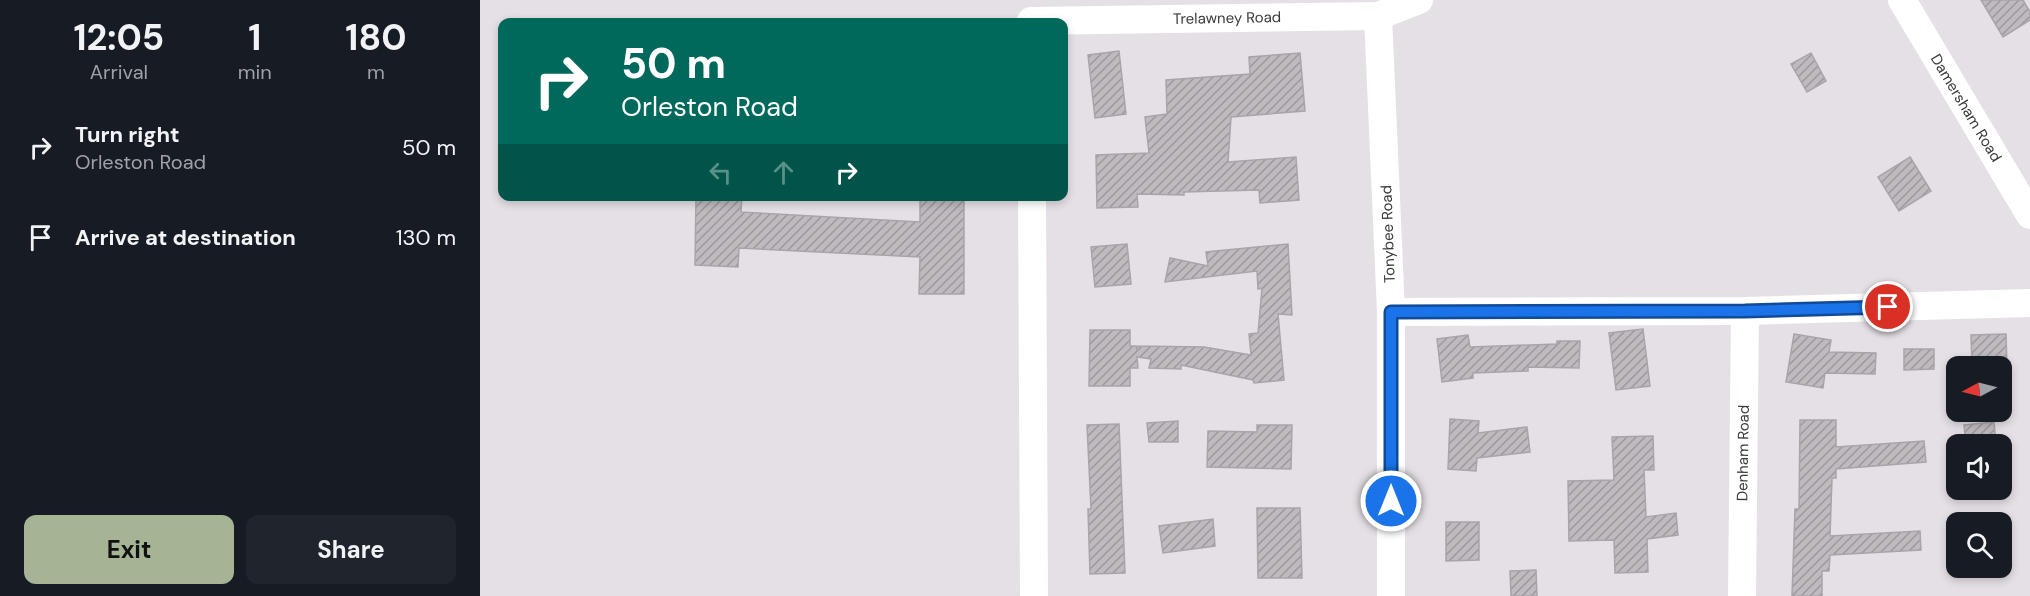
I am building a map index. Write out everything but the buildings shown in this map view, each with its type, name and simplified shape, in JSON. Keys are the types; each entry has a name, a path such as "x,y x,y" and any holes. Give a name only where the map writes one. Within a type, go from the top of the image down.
{"street":[{"name":"Trelawney Road","path":"1068,21 1378,16 1419,0"},
{"name":"Damersham Road","path":"1902,0 2030,215"},
{"name":"Tonybee Road","path":"1378,16 1391,312 1391,596"},
{"path":"1032,201 1034,596"},
{"path":"1391,312 1745,311 2030,303"},
{"name":"Denham Road","path":"1742,596 1745,311"}],"route":[{"path":"1391,501 1391,312 1745,311 1888,307"}]}
